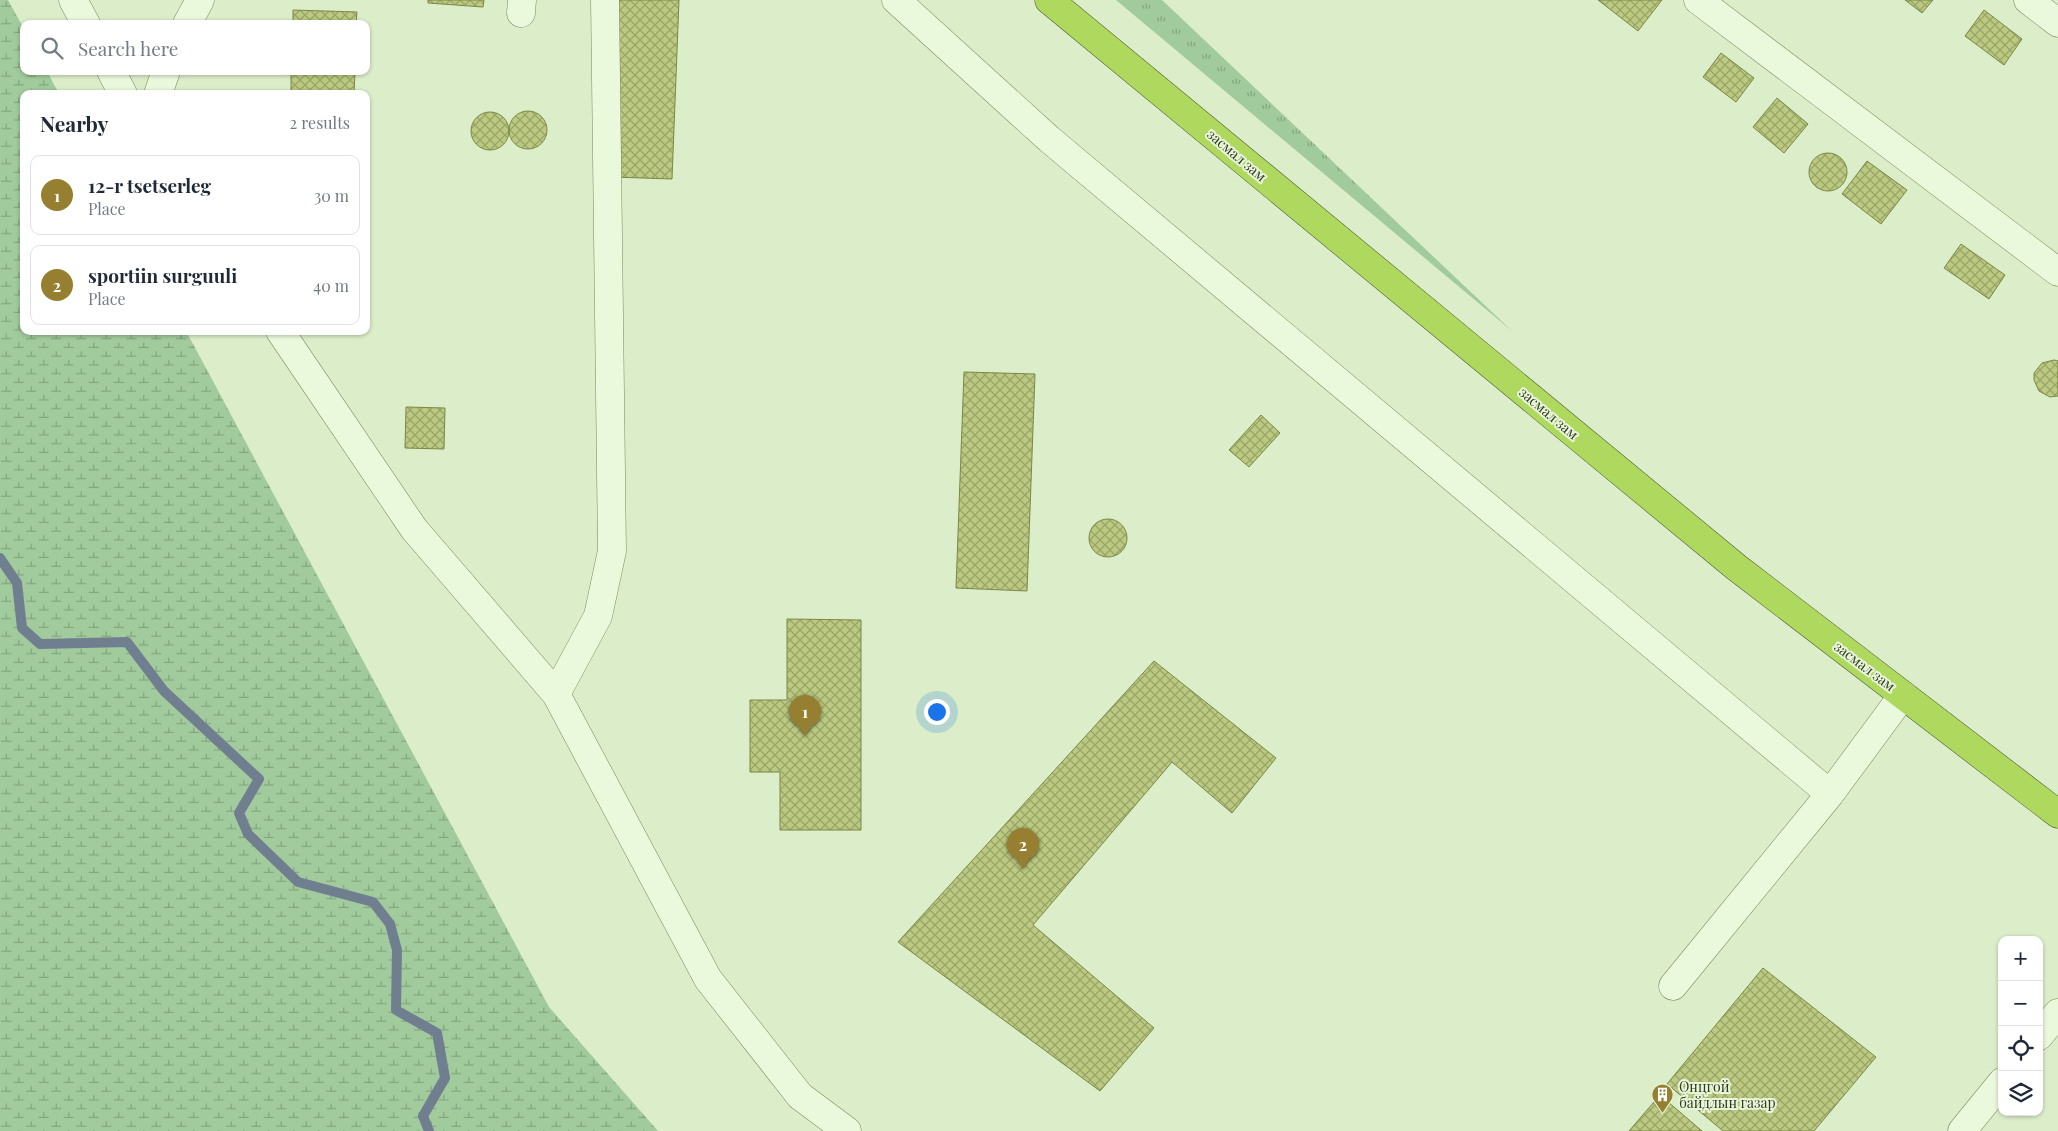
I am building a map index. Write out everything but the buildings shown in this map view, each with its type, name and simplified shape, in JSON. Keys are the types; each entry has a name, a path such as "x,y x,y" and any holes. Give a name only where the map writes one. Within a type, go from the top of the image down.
{"highway":[{"name":"засмал зам","path":"1049,0 1736,567 2058,814"}],"street":[{"path":"73,0 84,20"},
{"path":"189,20 200,0"},
{"path":"556,694 598,616 612,551 604,0"},
{"path":"896,0 1049,138 1830,794"},
{"path":"1698,0 2058,272"},
{"path":"2028,0 2058,23"},
{"path":"113,75 121,90"},
{"path":"159,90 165,75"},
{"path":"283,335 414,529 556,694 708,979 800,1096 847,1131"},
{"path":"1673,986 1830,794 1903,695"},
{"path":"2043,1031 2058,1013"},
{"path":"1962,1131 1998,1087"}],"green space":[{"path":"0,0 8,0 20,22 20,75 49,75 57,90 20,90 20,335 188,335 549,1007 658,1131 0,1131"},
{"path":"1116,0 1162,0 1512,331"}],"waterway":[{"path":"0,558 17,583 22,628 40,644 127,642 164,691 259,779 239,813 248,834 298,882 373,902 390,924 397,950 396,1010 437,1033 445,1078 423,1116 429,1131"}],"place":[{"name":"12-r tsetserleg","path":"805,736"},
{"name":"sportiin surguuli","path":"1023,869"},
{"name":"Онцгой байдлын газар","path":"1663,1113"}]}
